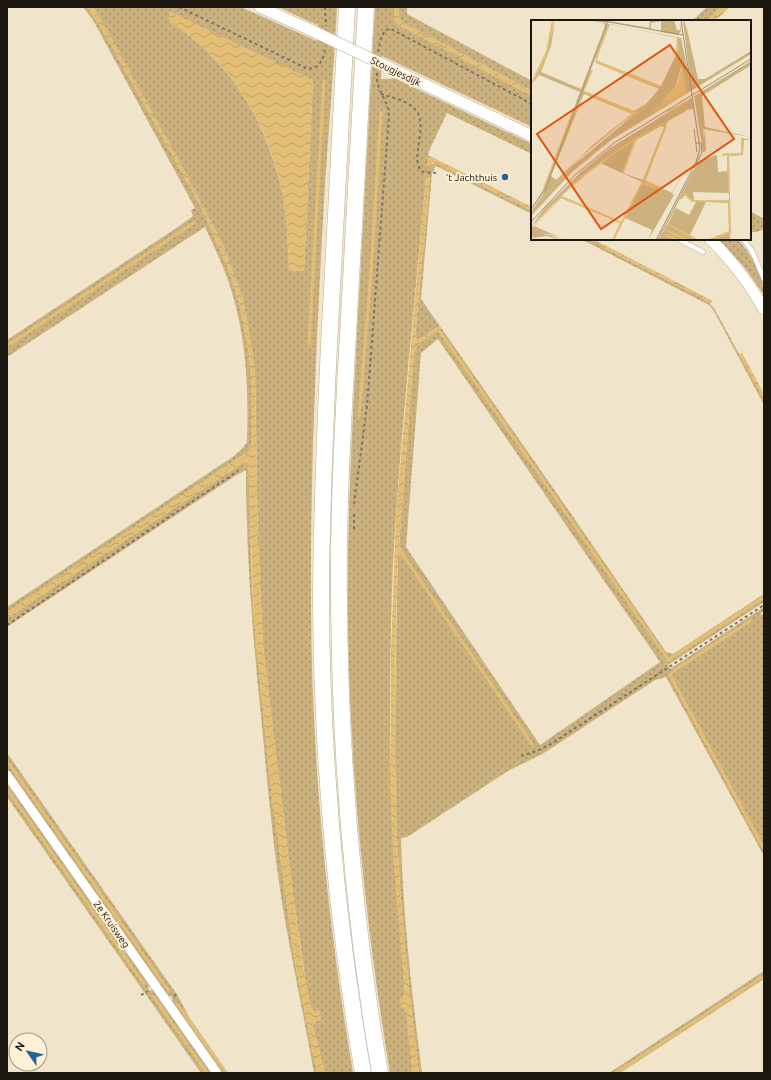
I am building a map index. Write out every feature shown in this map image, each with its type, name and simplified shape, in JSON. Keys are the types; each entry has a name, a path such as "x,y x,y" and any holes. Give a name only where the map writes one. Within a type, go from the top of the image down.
{"highway":[{"path":"347,7 323,465 321,602 324,716 334,860 344,949 363,1073"},
{"path":"366,7 340,487 338,596 343,730 350,846 363,962 380,1073"}],"street":[{"name":"Stougjesdijk","path":"260,7 321,31 390,68 531,136"},
{"path":"711,240 740,271 764,309"},
{"name":"2e Kruisweg","path":"7,775 217,1073"}],"lane":[{"path":"680,240 703,252"},
{"path":"744,240 752,252 764,279"}],"path":[{"path":"179,7 308,69 316,68 324,59 325,43"},
{"path":"321,31 325,7"},
{"path":"378,55 378,49 384,33 387,29 393,30 531,103"},
{"path":"354,532 355,490 367,406 389,116 388,107 378,87 377,70"},
{"path":"381,94 406,103 415,110 420,120 419,166 423,172 436,173"},
{"path":"7,625 238,471"},
{"path":"520,756 541,749 558,740 764,605"}],"shaded area":[{"path":"83,7 88,7 109,41 201,207 228,268 240,306 249,354 251,379 251,446 249,451 7,612 7,607 234,456 247,442 245,356 238,314 225,272 205,227 7,357 7,340 178,227 193,216 191,210 195,208 93,20"},
{"path":"93,7 241,7 317,41 318,22 317,25 278,7 337,7 325,184 317,343 313,449 311,608 314,725 323,841 336,957 353,1073 325,1073 313,1027 315,1022 321,1019 317,1012 311,1007 307,991 293,895 263,646 258,541 255,375 249,330 242,296 223,245 178,159","holes":["169,21 313,80 304,271 289,270 288,240 282,191 275,164 255,116 243,94 211,55 191,37"]},
{"path":"375,7 394,7 394,19 399,25 531,95 531,127 382,56 381,79 391,79 392,77 531,144 531,154 447,113 429,151 428,155 432,164 435,163 531,211 531,214 436,166 432,173 421,299 666,652 673,654 764,594 764,602 668,665 670,669 764,607 764,611 760,614 761,615 764,613 764,856 666,677 655,680 544,753 508,771 407,837 401,838 408,956 422,1073 419,1073 403,927 397,838 395,733 398,557 403,554 399,545 414,353 421,342 441,329 439,326 421,338 418,339 415,337 430,177 426,177 406,387 396,513 391,649 391,796 394,862 405,993 401,1008 404,1008 406,1012 413,1073 390,1073 381,1019 367,909 356,800 352,745 348,635 348,559 351,447","holes":["438,339 660,662 540,745 406,547 421,353"]},
{"path":"398,7 407,7 407,14 531,80 531,90 402,22 399,18"},
{"path":"707,7 721,7 708,20 693,20"},
{"path":"751,212 764,219 764,228 756,232 751,232"},
{"path":"583,240 589,240 711,303 710,304 714,308 764,400 764,405 714,311 709,305"},
{"path":"720,240 739,240 756,265 762,280 764,295 745,268"},
{"path":"244,462 248,463 249,467 254,621 271,789 295,963 317,1073 314,1073 292,958 274,848 253,630 247,534 246,470 7,627 7,618"},
{"path":"7,753 178,996 189,1017 228,1073 220,1073 171,1001 173,999 171,996 168,996 7,771"},
{"path":"7,779 150,985 148,988 150,991 153,989 214,1073 201,1073 7,797"},
{"path":"764,971 764,979 620,1073 609,1073"}],"water":[{"path":"88,7 93,7 101,19 178,159 223,245 242,296 249,330 255,375 258,541 263,646 303,967 311,1007 314,1011 320,1011 321,1019 315,1022 313,1027 325,1073 317,1073 295,963 271,789 254,621 248,463 244,462 239,465 7,618 7,612 249,451 251,446 251,379 249,354 240,306 228,268 201,207 109,41"},
{"path":"394,7 398,7 399,18 402,22 531,90 531,95 399,25 394,19"},
{"path":"721,7 730,7 716,20 708,20"},
{"path":"169,11 313,80 304,271 289,270 288,240 282,191 275,164 256,116 243,94 211,55 191,37 169,21"},
{"path":"428,155 531,206 531,211 435,163 432,163 431,168 427,167"},
{"path":"426,177 430,177 415,337 418,339 421,338 439,326 441,329 421,342 414,353 399,545 403,554 398,557 395,663 397,838 406,956 419,1073 413,1073 406,1012 404,1008 401,1008 400,999 405,993 394,871 390,786 391,651 396,513"},
{"path":"589,240 595,240 713,301 711,303"},
{"path":"742,353 764,394 764,400 739,355"}],"waterway":[{"path":"309,344 324,81"},
{"path":"359,416 371,273 381,112"},
{"path":"7,346 195,222"},
{"path":"438,329 669,661"},
{"path":"401,552 532,744"},
{"path":"668,660 764,597"},
{"path":"750,621 675,670 670,675 764,849"},
{"path":"7,761 168,990"},
{"path":"7,789 144,984"},
{"path":"616,1073 764,976"},
{"path":"153,996 207,1073"},
{"path":"177,1004 226,1073"}],"place":[{"name":"'t Jachthuis","path":"505,177"}]}
